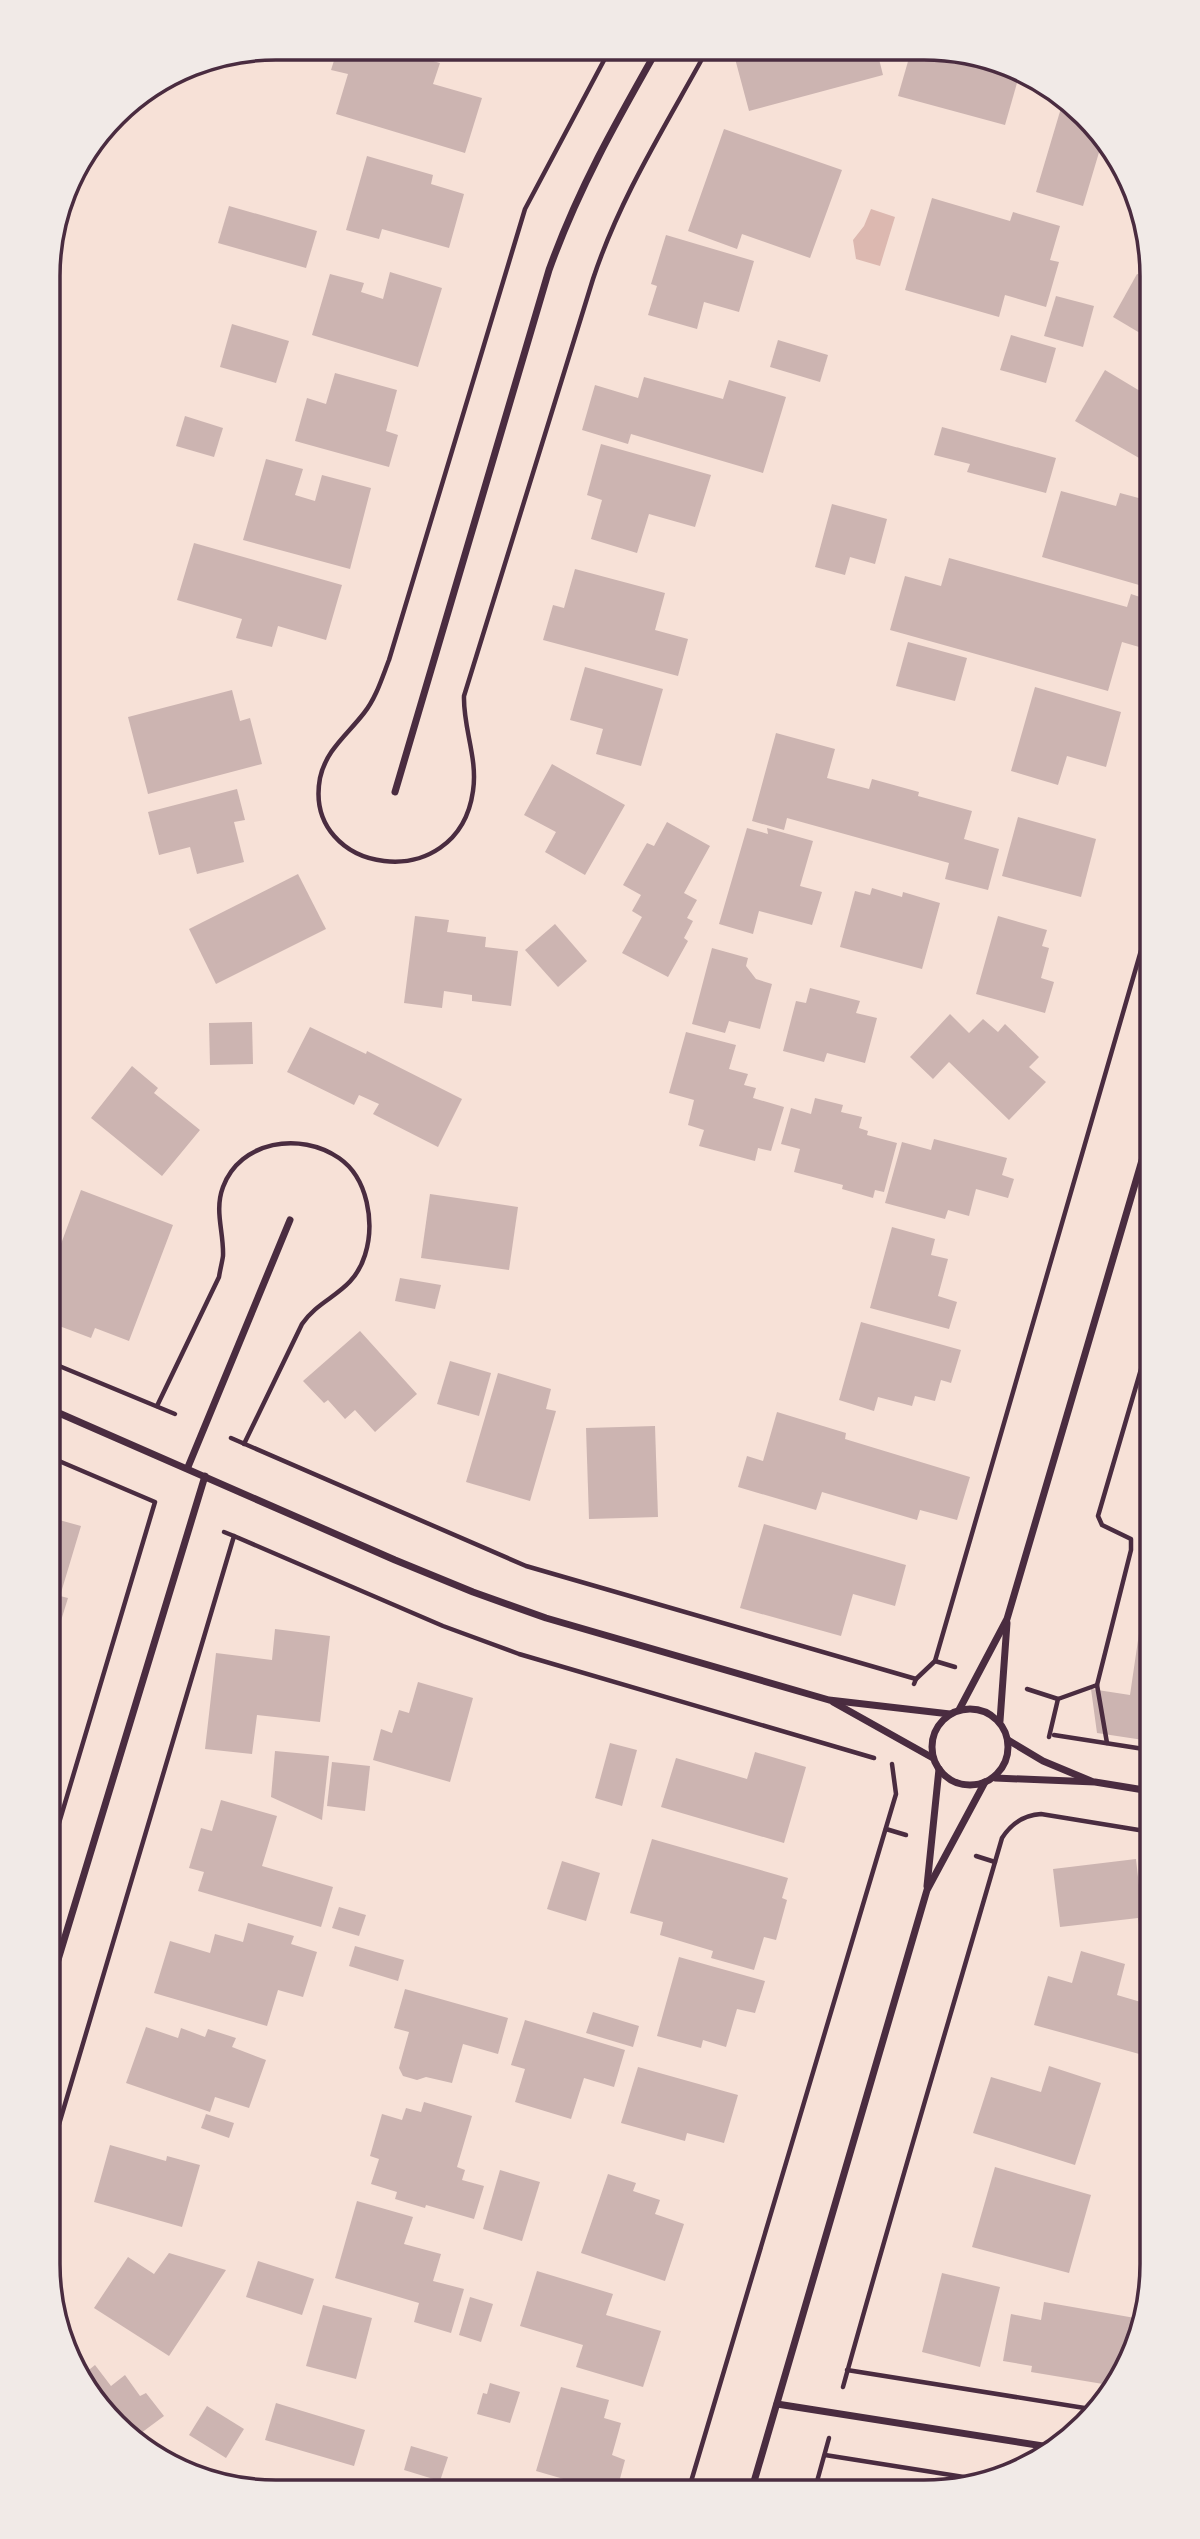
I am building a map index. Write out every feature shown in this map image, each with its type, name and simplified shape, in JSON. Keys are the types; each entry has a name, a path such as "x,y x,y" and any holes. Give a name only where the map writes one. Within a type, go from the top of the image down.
{"street":[{"path":"395,792 549,270 594,161 651,60"},
{"path":"959,1710 1007,1619 1140,1167"},
{"path":"188,1467 290,1220"},
{"path":"60,1413 473,1592 559,1622 829,1700 950,1714"},
{"path":"60,1953 205,1476"},
{"path":"995,1778 1008,1753 1008,1740 1000,1721 1007,1619"},
{"path":"829,1700 933,1758"},
{"path":"1000,1721 986,1712 974,1709 950,1714 940,1722 931,1745 933,1758 939,1769 948,1778 973,1785 995,1778 1095,1782 1140,1789"},
{"path":"1008,1740 1043,1761 1095,1782"},
{"path":"754,2480 927,1890 939,1769"},
{"path":"927,1890 985,1782"},
{"path":"777,2404 1040,2445"}],"path":[{"path":"231,1438 526,1566 916,1679 935,1661 1140,954"},
{"path":"60,1366 175,1414"},
{"path":"1107,1743 1097,1685 1132,1543 1127,1535 1102,1525 1098,1516 1140,1373"},
{"path":"60,1461 166,1507"},
{"path":"60,1820 155,1502"},
{"path":"224,1532 430,1620 519,1654 879,1759"},
{"path":"60,2121 234,1536"},
{"path":"1016,1685 1058,1699 1097,1685"},
{"path":"1058,1699 1050,1734 1140,1748"},
{"path":"692,2480 897,1794 892,1764"},
{"path":"843,2387 916,2127 1006,1832 1023,1817 1041,1814 1140,1830"},
{"path":"886,1829 917,1839"},
{"path":"966,1853 995,1862"},
{"path":"848,2370 1085,2408"},
{"path":"818,2480 830,2434"},
{"path":"825,2455 960,2476"}],"shaded area":[{"path":"871,209 895,217 880,266 856,259 853,240 864,226"}],"building":[{"path":"334,60 429,60 440,63 433,84 482,98 465,153 336,114 348,74 331,70"},
{"path":"735,60 879,60 883,75 749,111"},
{"path":"908,60 966,64 994,71 1018,81 1005,125 898,96"},
{"path":"1061,108 1087,133 1100,150 1083,206 1036,192"},
{"path":"724,129 842,170 810,258 742,234 737,249 688,231"},
{"path":"367,156 433,175 431,184 464,194 449,248 382,229 379,239 346,230"},
{"path":"932,198 1010,221 1013,212 1060,226 1050,260 1059,262 1046,307 1005,295 999,317 905,290"},
{"path":"229,206 317,231 306,268 218,243"},
{"path":"666,235 754,261 739,312 704,302 697,329 648,315 657,286 651,284"},
{"path":"390,272 442,288 418,367 312,335 330,274 364,283 361,292 383,299"},
{"path":"1137,274 1140,275 1140,333 1113,317"},
{"path":"1056,296 1094,306 1083,347 1044,336"},
{"path":"232,324 289,341 276,383 220,367"},
{"path":"1011,335 1056,348 1046,383 1000,370"},
{"path":"778,340 828,355 820,382 770,367"},
{"path":"1105,370 1140,391 1140,459 1075,421"},
{"path":"335,373 397,390 386,431 398,435 389,467 295,441 307,398 326,404"},
{"path":"644,377 723,399 729,380 786,397 763,473 631,434 628,444 582,430 595,385 638,398"},
{"path":"185,416 223,428 214,457 176,446"},
{"path":"942,427 1056,458 1046,493 967,472 970,464 934,455"},
{"path":"601,444 711,475 695,527 649,514 637,553 591,539 602,500 587,495"},
{"path":"266,459 303,469 295,495 315,501 322,475 371,488 350,569 243,540"},
{"path":"1061,491 1116,506 1120,493 1140,498 1140,585 1042,557"},
{"path":"832,504 887,519 875,564 850,557 845,575 815,567"},
{"path":"194,543 342,585 326,640 278,626 272,647 236,638 242,619 177,600"},
{"path":"949,558 1127,607 1131,594 1140,597 1140,647 1122,642 1108,691 890,630 905,576 941,586"},
{"path":"575,569 665,593 655,630 688,639 678,676 543,640 553,605 564,608"},
{"path":"908,642 967,658 955,701 896,686"},
{"path":"585,667 663,689 641,766 596,754 603,729 570,720"},
{"path":"1035,687 1121,712 1106,767 1067,756 1058,785 1011,771"},
{"path":"232,690 240,721 250,718 262,764 148,794 128,717"},
{"path":"776,733 835,749 827,778 869,789 872,779 919,792 918,796 972,811 964,839 999,849 988,890 945,879 949,863 787,818 784,830 752,821"},
{"path":"552,764 625,805 585,875 545,852 556,832 524,815"},
{"path":"237,789 245,820 234,822 244,862 197,874 190,847 159,855 148,812"},
{"path":"1018,817 1096,839 1081,897 1002,876"},
{"path":"667,822 710,846 684,893 697,900 687,918 693,921 684,938 688,941 668,977 622,953 642,917 632,911 641,895 623,885 647,843 654,846"},
{"path":"747,828 768,834 767,828 813,841 800,886 822,892 812,925 759,911 753,934 719,924"},
{"path":"298,874 326,929 216,984 189,929"},
{"path":"872,888 902,897 903,892 940,903 922,969 840,947 855,891 870,895"},
{"path":"415,916 449,920 447,932 486,937 485,947 518,951 511,1006 472,1001 472,995 444,991 442,1008 404,1003"},
{"path":"998,916 1047,930 1042,946 1049,948 1041,978 1054,982 1045,1013 976,994"},
{"path":"555,924 587,961 558,987 525,950"},
{"path":"712,948 748,958 746,966 756,979 772,984 760,1029 729,1021 725,1033 692,1024"},
{"path":"810,988 860,1001 856,1013 877,1018 865,1063 827,1053 824,1062 783,1051 796,1001 806,1003"},
{"path":"950,1014 969,1033 983,1019 998,1032 1005,1024 1039,1057 1029,1067 1046,1082 1009,1120 949,1062 933,1079 910,1057"},
{"path":"252,1022 253,1064 210,1065 209,1023"},
{"path":"310,1027 366,1054 367,1051 462,1099 438,1147 373,1114 379,1104 359,1095 354,1105 287,1072"},
{"path":"686,1032 736,1045 729,1069 748,1074 744,1085 756,1088 753,1098 784,1107 771,1151 758,1148 755,1161 699,1146 704,1130 688,1125 694,1100 669,1093"},
{"path":"132,1066 158,1088 154,1093 200,1130 162,1176 91,1118"},
{"path":"815,1098 843,1105 841,1112 862,1117 859,1128 868,1131 867,1135 897,1143 884,1192 875,1190 873,1198 842,1189 843,1185 794,1172 800,1149 781,1144 791,1108 811,1114"},
{"path":"934,1139 1007,1158 1002,1175 1014,1179 1008,1198 976,1189 969,1216 948,1210 945,1219 885,1203 902,1142 931,1150"},
{"path":"81,1190 173,1225 129,1341 95,1328 91,1338 60,1326 60,1247"},
{"path":"430,1194 518,1207 509,1270 421,1258"},
{"path":"892,1227 935,1239 931,1255 948,1259 938,1296 957,1302 949,1329 870,1308"},
{"path":"400,1278 441,1285 435,1309 395,1301"},
{"path":"861,1322 961,1350 951,1383 941,1380 935,1401 915,1396 912,1406 878,1397 874,1411 839,1400"},
{"path":"360,1331 417,1394 375,1432 355,1410 345,1419 328,1400 324,1403 303,1381"},
{"path":"450,1361 491,1373 479,1416 437,1404"},
{"path":"498,1373 551,1389 546,1409 556,1411 530,1501 466,1482"},
{"path":"777,1412 846,1433 845,1439 970,1477 957,1520 920,1510 917,1520 822,1492 816,1510 738,1487 747,1456 763,1461"},
{"path":"655,1426 658,1517 589,1519 586,1428"},
{"path":"60,1520 81,1526 60,1596"},
{"path":"764,1524 906,1565 895,1606 853,1594 841,1636 740,1608"},
{"path":"60,1596 68,1598 60,1624"},
{"path":"1140,1627 1140,1739 1097,1733 1091,1689 1130,1695"},
{"path":"275,1629 330,1636 320,1722 257,1715 252,1754 205,1749 216,1653 272,1660"},
{"path":"418,1682 473,1698 450,1782 373,1760 381,1729 392,1733 399,1710 409,1713"},
{"path":"610,1743 637,1750 622,1806 595,1798"},
{"path":"275,1751 329,1756 322,1820 271,1797"},
{"path":"755,1752 806,1767 784,1843 661,1807 676,1758 747,1779"},
{"path":"332,1762 370,1766 365,1811 327,1806"},
{"path":"221,1800 277,1816 262,1866 333,1887 321,1927 198,1891 204,1872 189,1868 201,1828 212,1831"},
{"path":"652,1839 788,1878 782,1898 787,1900 776,1940 764,1937 754,1970 711,1958 713,1951 660,1935 663,1922 630,1913"},
{"path":"1136,1859 1140,1886 1140,1932 1138,1918 1060,1927 1053,1869"},
{"path":"562,1861 600,1873 586,1921 547,1909"},
{"path":"339,1907 366,1915 359,1936 332,1928"},
{"path":"248,1923 294,1936 291,1944 317,1952 303,1997 278,1990 267,2026 154,1993 170,1941 210,1953 215,1934 243,1942"},
{"path":"355,1946 404,1960 398,1981 349,1966"},
{"path":"1081,1951 1125,1964 1117,1995 1140,2002 1140,2054 1034,2025 1048,1976 1072,1983"},
{"path":"679,1957 765,1981 755,2013 737,2009 726,2047 703,2040 701,2048 657,2036"},
{"path":"405,1989 508,2018 498,2054 463,2044 452,2083 426,2077 417,2080 403,2076 399,2068 409,2032 394,2028"},
{"path":"593,2012 639,2026 633,2047 586,2033"},
{"path":"525,2020 625,2050 614,2087 584,2078 571,2119 515,2102 525,2069 511,2065"},
{"path":"146,2027 178,2038 181,2028 205,2037 208,2029 236,2038 232,2047 266,2060 249,2108 215,2097 210,2112 126,2083"},
{"path":"1049,2066 1101,2083 1075,2165 973,2133 991,2077 1041,2092"},
{"path":"638,2067 738,2095 724,2143 687,2133 685,2141 621,2123"},
{"path":"424,2102 472,2116 457,2167 465,2170 462,2180 484,2186 474,2219 395,2199 397,2192 371,2184 379,2159 370,2156 382,2114 402,2120 406,2108 421,2112"},
{"path":"206,2114 234,2123 229,2138 201,2128"},
{"path":"110,2145 166,2161 167,2156 200,2165 182,2227 94,2202"},
{"path":"995,2167 1091,2195 1069,2273 972,2247"},
{"path":"500,2170 540,2182 522,2241 483,2229"},
{"path":"608,2174 636,2183 633,2191 660,2200 655,2214 684,2224 665,2281 581,2253"},
{"path":"357,2201 413,2217 404,2244 441,2254 433,2281 464,2289 451,2333 414,2322 419,2303 335,2278"},
{"path":"169,2253 226,2270 169,2356 94,2308 128,2257 154,2274"},
{"path":"258,2261 314,2279 302,2315 246,2297"},
{"path":"537,2271 613,2294 606,2315 661,2331 643,2387 576,2367 583,2345 520,2326"},
{"path":"942,2273 1000,2287 980,2367 922,2352"},
{"path":"470,2297 493,2304 481,2342 459,2335"},
{"path":"1044,2302 1133,2318 1124,2346 1103,2384 1031,2372 1032,2366 1003,2361 1011,2314 1041,2320"},
{"path":"323,2305 372,2318 356,2379 306,2366"},
{"path":"95,2365 111,2386 125,2375 140,2396 146,2393 164,2416 142,2432 113,2406 89,2370"},
{"path":"490,2383 520,2392 510,2423 477,2414 483,2393 487,2394"},
{"path":"561,2387 609,2400 604,2418 621,2423 612,2455 625,2460 620,2480 567,2480 536,2471"},
{"path":"276,2403 365,2430 354,2466 265,2440"},
{"path":"207,2406 244,2429 226,2458 189,2435"},
{"path":"411,2446 448,2457 440,2480 404,2470"}]}
